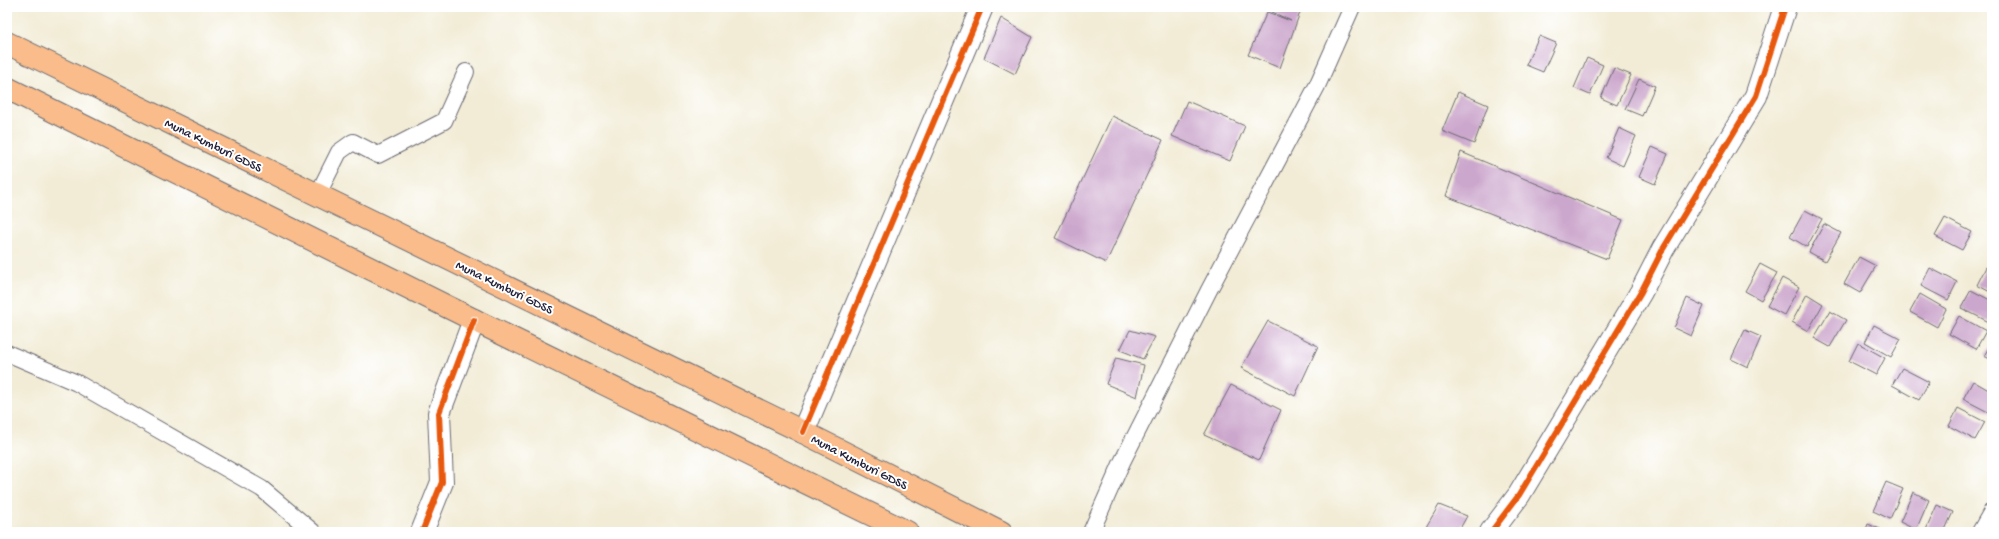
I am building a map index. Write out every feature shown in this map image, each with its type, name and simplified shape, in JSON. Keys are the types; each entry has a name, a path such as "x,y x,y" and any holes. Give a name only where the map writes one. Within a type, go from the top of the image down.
{"highway":[{"name":"Muna Kumburi GDSS","path":"7,43 803,432 1001,532"},
{"path":"7,88 474,320 908,532"}],"street":[{"path":"803,432 982,7"},
{"path":"1491,532 1519,495 1641,292 1663,249 1756,96 1785,7"},
{"path":"422,532 442,482 439,413 474,320"}],"lane":[{"path":"1091,532 1122,462 1209,290 1318,86 1352,7"},
{"path":"318,194 339,152 353,142 378,155 444,122 466,72"},
{"path":"7,353 77,383 262,489 313,532"},
{"path":"1980,532 1992,511"}],"building":[{"path":"1262,7 1302,7 1280,68 1248,55 1267,12 1291,21"},
{"path":"1001,18 1032,37 1015,74 984,58"},
{"path":"1539,36 1556,43 1543,72 1526,65"},
{"path":"1587,58 1603,65 1590,95 1574,88"},
{"path":"1614,68 1631,75 1617,105 1601,98"},
{"path":"1639,79 1655,86 1642,116 1625,109"},
{"path":"1458,92 1488,105 1474,144 1442,131"},
{"path":"1187,101 1245,126 1230,161 1172,136"},
{"path":"1112,116 1163,140 1106,263 1055,238"},
{"path":"1619,128 1636,136 1623,166 1606,158"},
{"path":"1652,147 1668,154 1655,184 1639,177"},
{"path":"1461,152 1623,220 1607,259 1446,196"},
{"path":"1805,210 1822,219 1807,247 1790,237"},
{"path":"1945,218 1972,232 1962,250 1935,236"},
{"path":"1824,224 1841,233 1825,261 1809,252"},
{"path":"1859,257 1876,266 1860,293 1844,284"},
{"path":"1760,264 1777,273 1761,300 1745,291"},
{"path":"1986,267 1992,270 1992,293 1977,285"},
{"path":"1930,268 1957,282 1948,300 1921,286"},
{"path":"1782,278 1799,287 1784,315 1767,306"},
{"path":"1971,290 1992,301 1992,316 1989,322 1961,308"},
{"path":"1807,294 1823,304 1808,331 1792,322"},
{"path":"1920,294 1946,309 1937,327 1910,312"},
{"path":"1687,298 1704,306 1691,336 1674,328"},
{"path":"1830,311 1846,320 1830,347 1814,338"},
{"path":"1959,316 1986,331 1976,349 1949,334"},
{"path":"1268,321 1318,346 1295,396 1241,368"},
{"path":"1874,325 1901,339 1891,357 1865,342"},
{"path":"1130,330 1155,337 1143,359 1120,350"},
{"path":"1745,330 1761,337 1748,367 1731,359"},
{"path":"1992,342 1992,360 1984,356"},
{"path":"1858,343 1885,358 1876,375 1849,361"},
{"path":"1116,358 1144,365 1137,397 1106,384"},
{"path":"1902,368 1929,382 1919,400 1892,385"},
{"path":"1973,381 1992,392 1992,409 1990,413 1963,399"},
{"path":"1231,385 1281,410 1259,460 1204,435"},
{"path":"1958,408 1985,422 1975,440 1949,426"},
{"path":"1886,482 1903,489 1890,519 1873,511"},
{"path":"1913,492 1929,500 1916,530 1900,522"},
{"path":"1439,505 1467,516 1458,532 1423,532"},
{"path":"1937,505 1953,512 1944,532 1925,532"},
{"path":"1868,524 1887,532 1865,532"}],"cycle path":[{"path":"803,432 982,7"},
{"path":"1491,532 1519,495 1641,292 1663,249 1756,96 1785,7"},
{"path":"422,532 442,482 439,413 474,320"}]}
